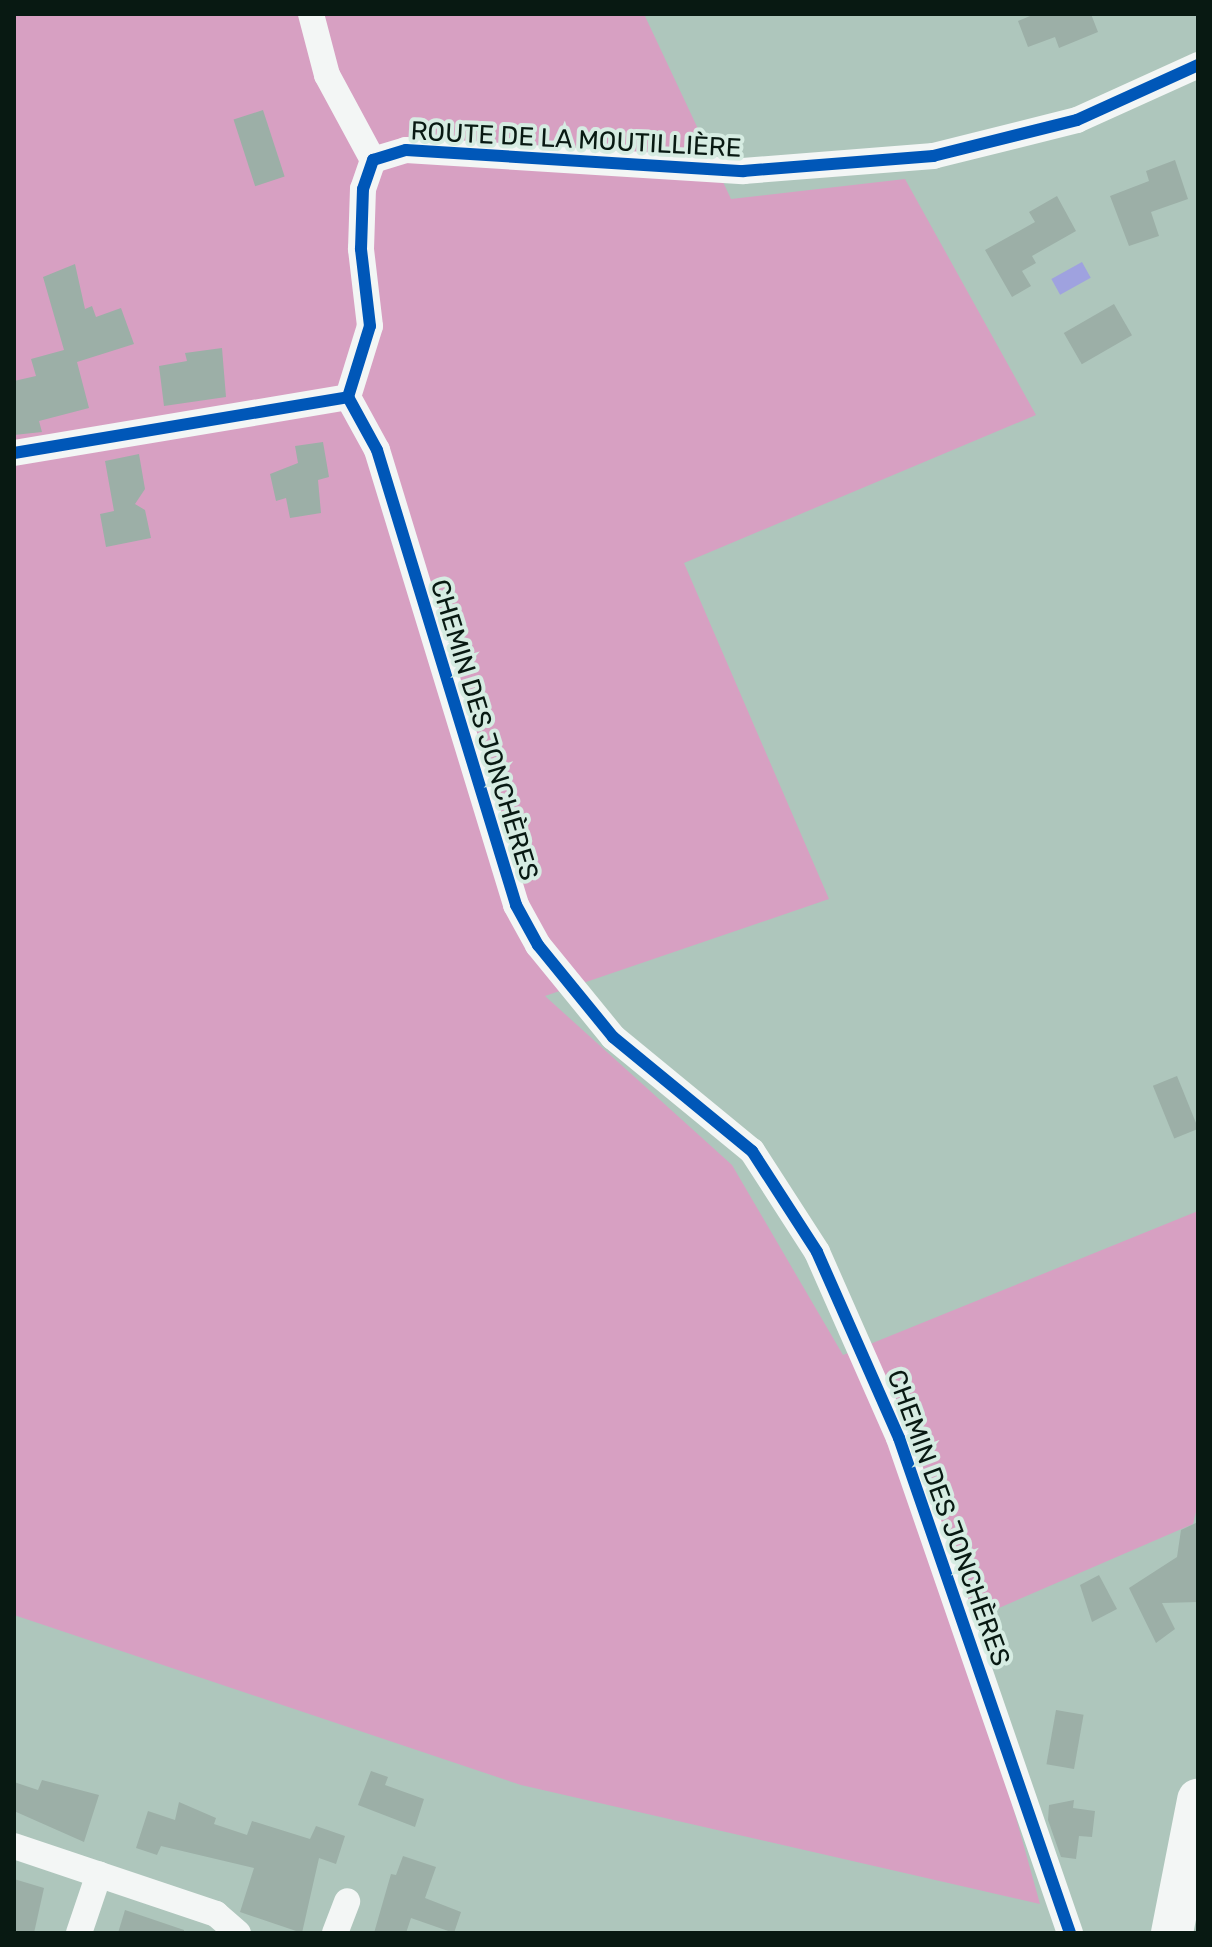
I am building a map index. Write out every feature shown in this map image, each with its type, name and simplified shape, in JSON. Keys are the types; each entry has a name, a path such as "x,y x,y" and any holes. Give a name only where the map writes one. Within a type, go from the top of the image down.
{"main road":[{"path":"1172,1933 1198,1800"}],"street":[{"path":"14,453 348,397 370,326 361,249 363,189 373,160 327,75 311,14"},
{"name":"ROUTE DE LA MOUTILLIÈRE","path":"373,160 406,150 743,171 933,156 1077,120 1198,65"},
{"name":"CHEMIN DES JONCHÈRES","path":"348,397 377,450 516,905 538,945 613,1037 752,1151 817,1252 899,1438 1070,1933"},
{"path":"14,1846 216,1914 238,1933"},
{"path":"79,1933 99,1874"},
{"path":"335,1933 347,1901"}],"shaded area":[{"path":"14,14 644,14 731,199 905,179 1036,415 684,563 829,899 545,996 732,1165 843,1355 1198,1211 1198,1504 1193,1524 962,1624 1040,1904 521,1785 14,1615"}],"water":[{"path":"1082,262 1091,278 1060,295 1051,279"}],"building":[{"path":"1035,14 1091,14 1098,32 1059,48 1055,37 1028,47 1018,21"},
{"path":"263,110 285,177 255,186 234,120"},
{"path":"1175,160 1188,199 1151,212 1159,236 1129,246 1110,196 1149,181 1146,171"},
{"path":"1057,196 1076,231 1032,256 1036,263 1022,271 1031,286 1012,297 985,250 1035,222 1029,212"},
{"path":"75,264 85,309 92,306 96,317 121,308 134,344 77,362 89,408 39,421 42,432 14,435 14,381 36,376 31,359 64,350 43,277"},
{"path":"1114,304 1132,335 1082,364 1064,333"},
{"path":"222,348 226,397 164,406 159,366 187,361 185,353"},
{"path":"323,442 329,477 318,480 321,513 290,518 286,498 276,501 270,474 298,463 295,446"},
{"path":"139,454 145,489 135,504 145,510 151,538 106,547 100,514 114,511 105,461"},
{"path":"1177,1076 1198,1129 1174,1139 1153,1086"},
{"path":"1198,1522 1198,1602 1162,1603 1175,1629 1156,1643 1129,1588 1177,1557 1181,1530"},
{"path":"1099,1575 1117,1609 1092,1622 1080,1585"},
{"path":"1056,1710 1084,1715 1074,1769 1046,1764"},
{"path":"371,1771 388,1777 385,1785 424,1799 415,1827 358,1805"},
{"path":"42,1780 99,1795 84,1842 14,1811 14,1782 38,1790"},
{"path":"1074,1800 1073,1808 1095,1811 1092,1837 1079,1836 1076,1859 1061,1857 1048,1820 1049,1805"},
{"path":"179,1802 216,1818 214,1824 247,1835 252,1821 310,1839 316,1826 345,1836 336,1864 319,1858 302,1933 240,1912 254,1868 161,1846 157,1855 136,1848 148,1811 175,1820"},
{"path":"403,1856 436,1867 425,1898 461,1912 454,1933 411,1918 406,1933 374,1933 391,1874 396,1875"},
{"path":"14,1879 44,1888 34,1933 14,1933"},
{"path":"125,1910 184,1930 184,1933 118,1933"}],"cycle path":[{"path":"14,453 348,397 370,326 361,249 363,189 373,160 406,150 743,171 933,156 1077,120 1198,65"},
{"path":"348,397 377,450 516,905 538,945 613,1037 752,1151 817,1252 899,1438 1070,1933"}]}
